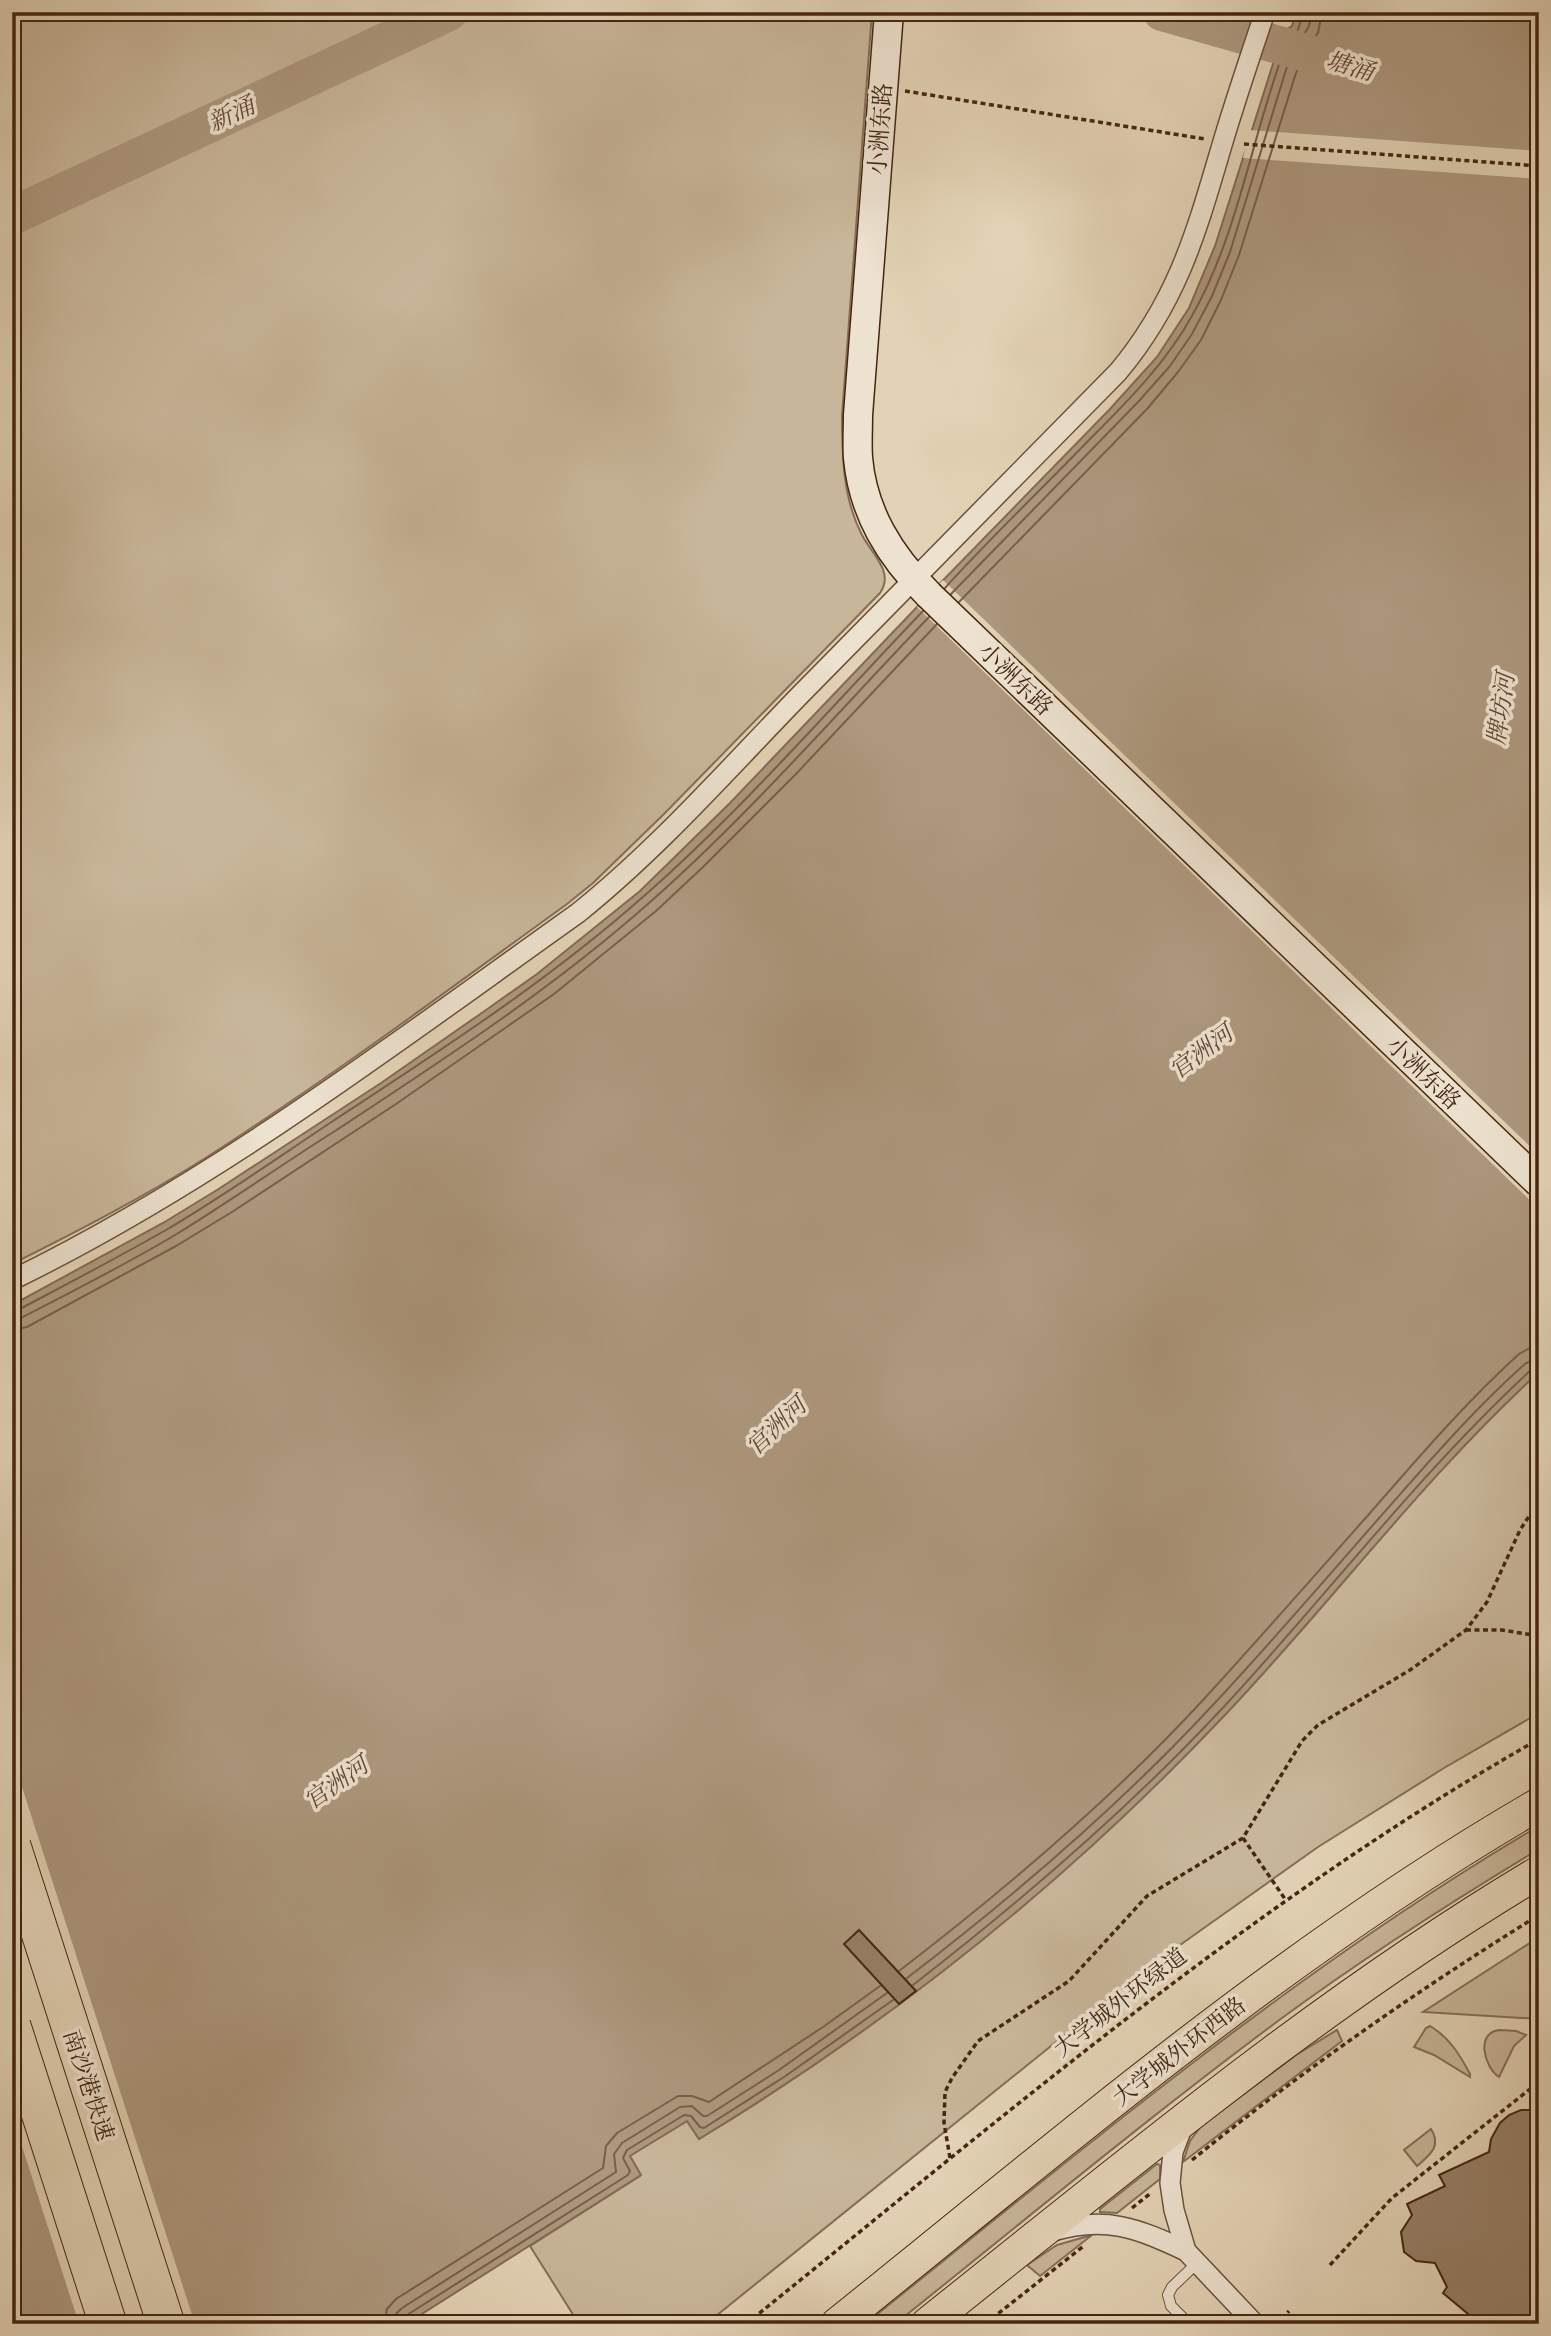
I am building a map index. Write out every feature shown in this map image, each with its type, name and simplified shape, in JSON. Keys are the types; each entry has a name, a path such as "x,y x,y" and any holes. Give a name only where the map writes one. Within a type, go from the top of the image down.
{"highway":[{"name":"南沙港快速","path":"12,1846 166,2324"},
{"path":"12,2025 108,2324"}],"main road":[{"name":"小洲东路","path":"889,12 858,415 858,454 863,491 875,524 893,555 921,587 1539,1183"},
{"name":"大学城外环西路","path":"837,2324 1224,2014 1450,1858 1539,1804"},
{"path":"927,2324 1190,2113 1351,1993 1445,1930 1539,1872"}],"street":[{"path":"12,1280 136,1213 285,1121 578,914 608,889 921,587 1138,349 1167,303 1189,253 1265,12"},
{"path":"1190,2113 1176,2139 1170,2170 1173,2203 1191,2257"},
{"path":"1035,2238 1070,2226 1105,2223 1133,2228 1191,2257 1255,2324"}],"lane":[{"path":"1189,2324 1167,2299 1191,2257"}],"path":[{"path":"883,88 1223,142 1539,166"},
{"path":"950,2158 944,2123 945,2092 978,2041 1069,1981 1147,1896 1243,1838 1302,1741 1318,1725 1410,1670 1466,1630 1487,1602 1520,1530 1539,1501"},
{"path":"1466,1630 1502,1630 1539,1636"},
{"name":"大学城外环绿道","path":"746,2324 1124,2019 1286,1899 1385,1833 1539,1739"},
{"path":"1243,1838 1286,1899"},
{"path":"1183,2167 1353,2038 1539,1915"},
{"path":"1330,2265 1392,2198 1539,2082"},
{"path":"1500,2112 1504,2118"},
{"path":"1124,2215 1160,2185"},
{"path":"985,2324 1090,2242"},
{"path":"1282,2319 1289,2311"}],"shaded area":[{"path":"12,12 872,12 842,431 843,462 851,507 862,535 880,563 885,578 880,593 664,814 593,883 567,904 344,1065 207,1157 111,1213 12,1264"},
{"path":"1539,1372 1539,1713 1444,1768 1318,1847 1149,1967 706,2324 579,2324 530,2246 640,2176 629,2156 687,2121 699,2139 770,2094 907,1998 1039,1892 1101,1837 1221,1719 1456,1455"},
{"path":"1539,1826 1539,1849 1409,1930 1282,2018 895,2324 865,2324 1110,2127 1277,2000 1362,1939"},
{"path":"1539,1937 1539,2019 1423,2012"},
{"path":"1430,2026 1443,2035 1453,2047 1470,2077 1434,2055 1414,2047"},
{"path":"1337,2030 1342,2041 1183,2162 1190,2141 1201,2126 1296,2055"},
{"path":"1500,2030 1526,2035 1514,2046 1499,2077 1489,2066 1484,2050 1487,2037"},
{"path":"1431,2129 1435,2145 1417,2166 1404,2150"},
{"path":"1157,2164 1160,2165 1160,2179 1117,2213 1100,2212 1100,2209"},
{"path":"1092,2235 1040,2276 1027,2265 1057,2245"}],"water":[{"path":"1296,12 1539,12 1539,1372 1456,1455 1221,1719 1162,1779 1039,1893 907,1998 770,2094 699,2139 687,2121 630,2156 641,2175 406,2324 12,2324 12,1305 163,1223 217,1190 381,1083 486,1010 537,974 640,891 730,803 1157,357 1189,308 1215,246 1279,45 1237,21 1282,32 1292,26"}],"pier":[{"path":"1248,130 1539,151 1539,179 1243,158"},
{"path":"943,580 1539,1155 1539,1209 917,607"},
{"path":"12,1756 195,2324 79,2324 12,2115"}],"building":[{"path":"859,1930 916,1991 899,2004 844,1944"},
{"path":"1521,2110 1539,2110 1539,2324 1480,2324 1443,2293 1447,2287 1435,2263 1416,2261 1404,2252 1401,2232 1412,2215 1407,2204 1445,2186 1439,2175 1489,2152 1491,2139 1500,2123"}],"waterway":[{"name":"新涌","path":"12,216 449,12"},
{"name":"塘涌","path":"1162,12 1328,59"}],"water label":[{"name":"牌坊河","path":"1501,709"},
{"name":"官洲河","path":"1201,1052"},
{"name":"官洲河","path":"776,1426"},
{"name":"官洲河","path":"336,1783"}]}
